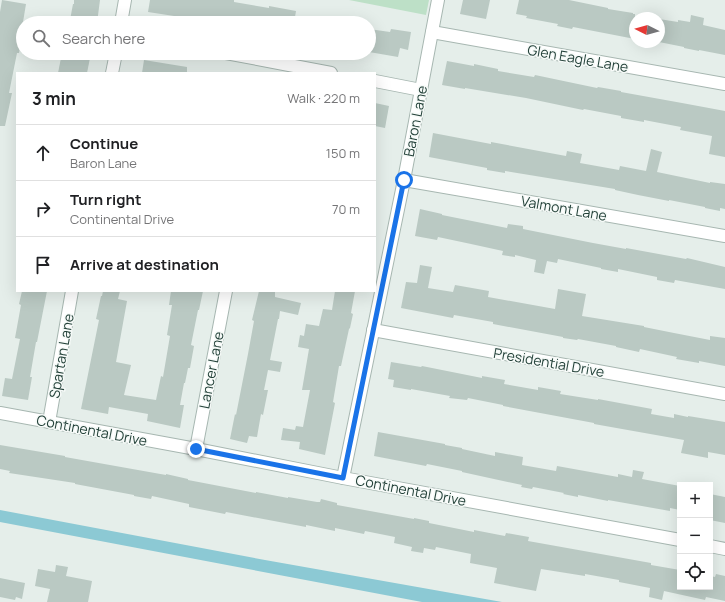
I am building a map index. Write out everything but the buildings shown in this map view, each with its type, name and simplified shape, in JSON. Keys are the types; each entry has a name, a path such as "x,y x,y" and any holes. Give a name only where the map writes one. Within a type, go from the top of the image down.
{"street":[{"path":"123,16 126,0"},
{"name":"Baron Lane","path":"343,478 404,180 438,0"},
{"name":"Glen Eagle Lane","path":"432,32 725,84"},
{"path":"112,72 115,60"},
{"path":"247,60 268,67 320,72"},
{"path":"376,82 421,90"},
{"name":"Valmont Lane","path":"404,180 725,236"},
{"name":"Spartan Lane","path":"49,422 72,292"},
{"name":"Lancer Lane","path":"196,449 226,292"},
{"name":"Presidential Drive","path":"373,330 725,394"},
{"name":"Continental Drive","path":"0,413 677,539"},
{"path":"713,547 725,549"}],"green space":[{"path":"349,0 429,0 426,15"}],"water":[{"path":"0,510 265,560 502,602 422,602 0,522"}],"route":[{"path":"196,449 343,478 404,180"}]}
